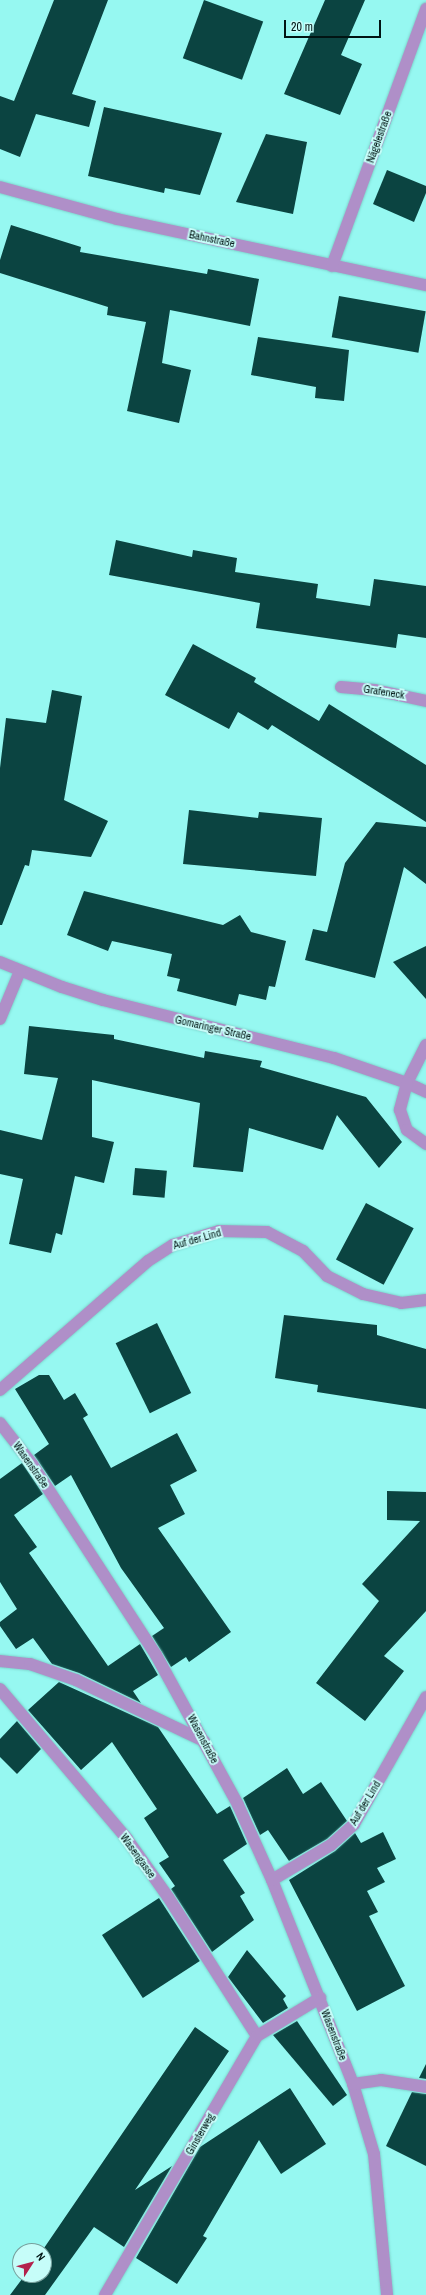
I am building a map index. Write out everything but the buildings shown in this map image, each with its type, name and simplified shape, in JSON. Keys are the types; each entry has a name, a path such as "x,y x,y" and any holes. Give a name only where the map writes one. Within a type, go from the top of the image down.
{"street":[{"name":"Nägelestraße","path":"332,266 426,9"},
{"name":"Bahnstraße","path":"0,187 96,214 426,285"},
{"name":"Grafeneck","path":"341,687 375,690 426,701"},
{"name":"Gomaringer Straße","path":"0,962 20,971 103,1000 295,1047 407,1082 426,1092"},
{"path":"0,1019 20,971"},
{"path":"426,1045 407,1082 400,1110 407,1130 426,1144"},
{"name":"Auf der Lind","path":"0,1390 148,1261 173,1245 219,1230 267,1232 303,1251 326,1276 363,1294 401,1303 426,1300"},
{"name":"Wasenstraße","path":"0,1423 32,1464 156,1655 238,1806 272,1880 353,2084 374,2154 387,2295"},
{"path":"0,1661 30,1664 76,1680 204,1741"},
{"name":"Wasengasse","path":"0,1689 127,1839 168,1897 257,2036"},
{"name":"Auf der Lind","path":"272,1880 331,1845 354,1824 426,1697"},
{"name":"Ginsterweg","path":"105,2295 257,2036 320,1998"},
{"path":"353,2084 381,2080 426,2088"}]}
